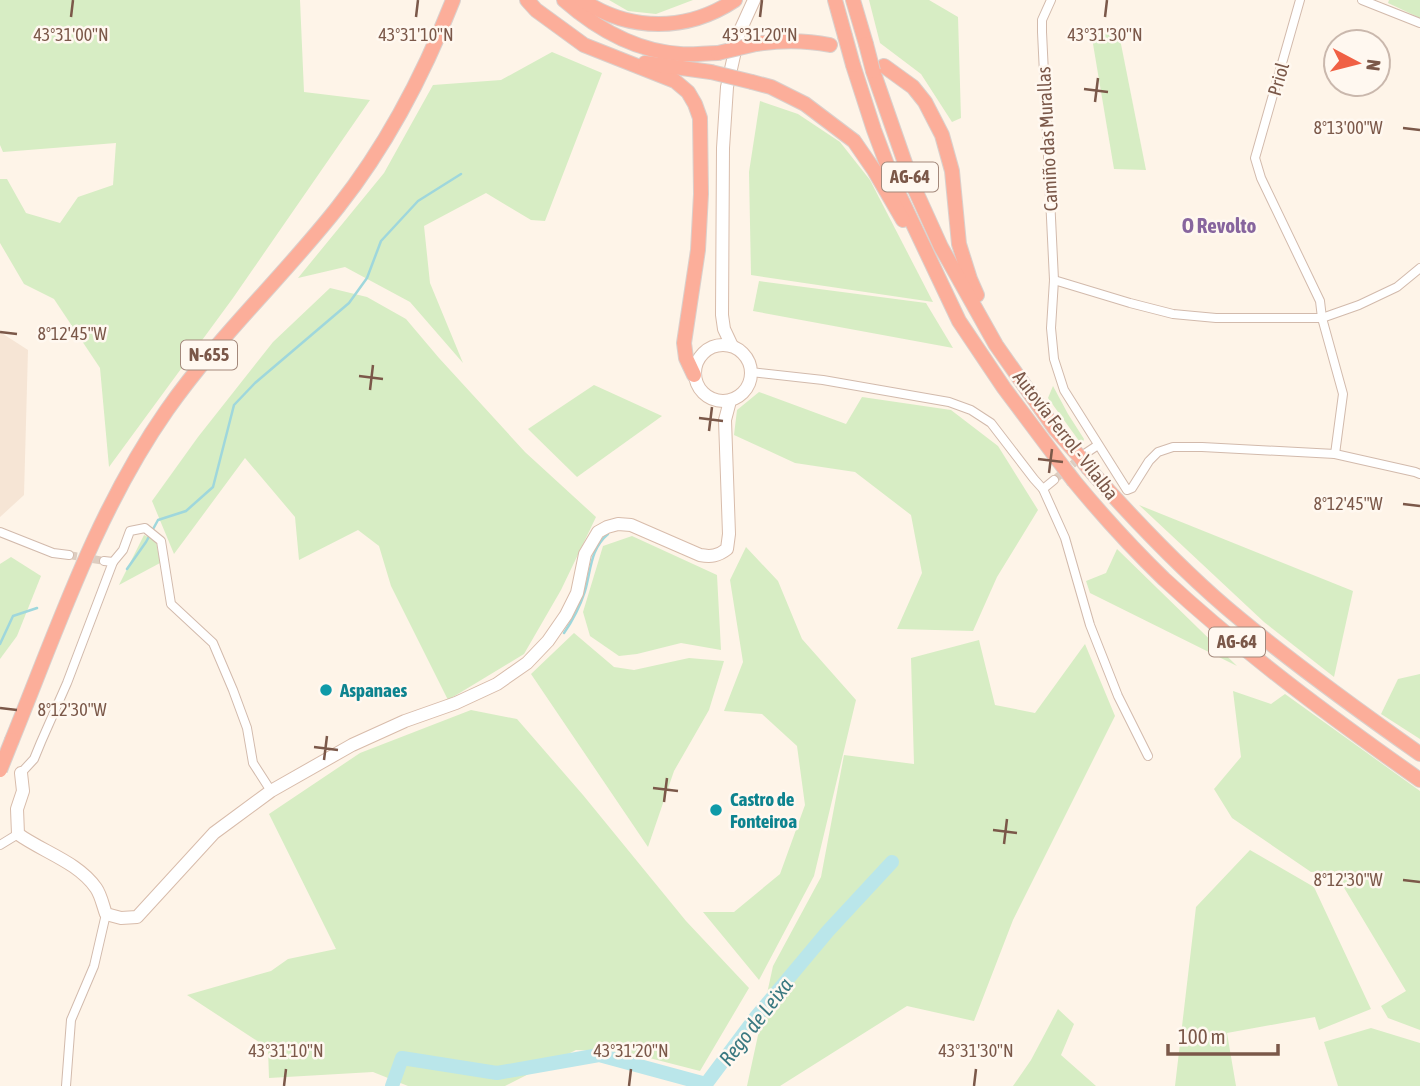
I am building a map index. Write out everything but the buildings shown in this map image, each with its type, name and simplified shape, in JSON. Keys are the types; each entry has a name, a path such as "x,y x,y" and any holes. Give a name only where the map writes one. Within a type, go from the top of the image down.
{"highway":[{"name":"N-655","path":"0,770 84,562 132,464 151,433 211,352 323,225 361,175 412,93 453,0"},
{"path":"527,0 536,10 584,45 675,81 688,92 695,104 700,118 701,194 698,250 684,344 686,358 694,375"},
{"path":"564,0 596,26 634,45 654,51 681,54 718,53 789,40 830,45"},
{"path":"582,0 621,19 645,24 672,24 695,20 735,0"},
{"name":"Autovía Ferrol - Vilalba","path":"835,0 853,65 895,186 959,321 1004,388 1074,481 1118,532 1163,577 1262,663 1420,780"},
{"name":"Autovía Ferrol - Vilalba","path":"853,0 866,44 879,69 912,183 931,226 996,345 1055,429 1082,454 1088,469 1128,514 1238,618 1420,754"},
{"path":"599,52 752,82 771,87 804,104 854,141 938,277"},
{"path":"879,69 913,87 925,102 942,135 952,171 959,244 970,279 988,316 996,345"}],"street":[{"path":"732,346 724,329 722,315 723,148 727,87 739,33 754,0"},
{"name":"Camiño das Murallas","path":"1051,0 1042,20 1042,32 1054,280 1051,328 1054,359 1065,390 1098,446 1127,490 1132,488 1149,461 1158,453 1173,447 1335,454"},
{"name":"Priol","path":"1300,0 1255,158 1261,178 1320,301 1322,318"},
{"path":"1362,0 1420,23"},
{"path":"1054,280 1173,314 1216,318 1322,318 1359,305 1397,287 1420,268"},
{"path":"712,346 722,315"},
{"path":"1322,318 1343,394 1335,454 1420,474"},
{"path":"712,346 732,346 740,350 750,363 750,381 746,390 730,401 718,401 705,396 694,375 699,358 712,346"},
{"path":"751,372 824,380 948,402 971,410 991,423 1043,489 1065,538 1090,625 1118,696 1148,756"},
{"path":"712,399 724,420"},
{"path":"106,914 131,919 137,917 214,833 271,791 352,745 497,684 527,663 548,641 566,615 577,593 585,554 598,533 607,527 631,525 710,557 727,549 729,534 724,420 730,401"},
{"path":"1082,454 1098,446"},
{"path":"1043,489 1054,481"},
{"path":"18,834 17,809 23,791 21,773 34,759 54,713 108,561 123,550 130,531 145,528 161,541 171,604 213,643 247,728 253,763 271,791"},
{"path":"0,532 53,552 69,555"},
{"path":"0,845 18,834"},
{"path":"18,834 79,869 97,889 106,914 94,966 71,1020 66,1086"}],"shaded area":[{"path":"0,332 28,350 24,495 0,517"}],"green space":[{"path":"0,0 300,0 304,92 370,100 233,298 109,467 100,368 54,299 24,284 0,243 0,179 7,179 26,213 60,223 78,197 113,185 116,143 3,152 0,145"},
{"path":"609,0 693,0 656,14 628,11"},
{"path":"869,0 929,0 958,17 961,118 952,122 921,74 880,43"},
{"path":"1389,0 1420,0 1420,18 1388,3"},
{"path":"1091,32 1119,34 1146,170 1114,169"},
{"path":"552,52 602,73 545,221 531,220 486,193 424,226 430,283 463,363 410,302 345,267 298,278 384,173 433,85 501,80"},
{"path":"760,101 798,114 840,142 870,180 933,302 751,275 749,172"},
{"path":"759,281 926,303 953,348 753,311"},
{"path":"330,288 367,297 406,319 525,452 596,517 561,590 524,654 448,700 391,586 379,546 358,530 299,560 295,517 245,458 174,554 152,501 198,437 273,342"},
{"path":"594,385 662,416 577,477 528,429"},
{"path":"1053,386 1084,439 1082,445 1048,398"},
{"path":"759,392 846,424 862,397 951,410 998,446 1038,510 997,577 973,631 897,629 922,573 911,515 855,472 795,463 734,435 737,410"},
{"path":"1139,505 1353,591 1334,677 1264,622"},
{"path":"144,535 156,541 160,563 119,585"},
{"path":"632,536 717,575 721,650 681,643 619,656 590,636 583,612 603,546"},
{"path":"746,547 778,581 802,639 856,700 814,876 759,980 703,912 734,912 780,874 805,805 797,746 762,714 724,711 743,662 730,580"},
{"path":"1117,549 1237,666 1090,593 1086,581 1106,573"},
{"path":"11,557 41,576 17,636 0,659 0,564"},
{"path":"574,633 614,667 634,670 689,658 724,661 709,710 674,771 648,847 531,674"},
{"path":"979,640 995,705 1035,713 1085,644 1115,716 1013,920 974,1021 907,1006 780,1086 747,1086 773,966 821,877 844,755 914,764 911,658"},
{"path":"1420,674 1420,739 1381,714 1398,679"},
{"path":"1233,691 1271,704 1285,694 1420,791 1420,1030 1388,1018 1381,1006 1406,991 1334,871 1311,872 1232,818 1214,789 1241,757"},
{"path":"471,710 517,719 686,921 749,988 700,1071 626,1052 576,1050 505,1086 408,1086 373,1072 269,1078 268,1048 187,995 271,971 288,959 336,949 269,814 360,753"},
{"path":"1250,850 1314,887 1371,1009 1319,1030 1315,1017 1227,1033 1236,1086 1175,1086 1196,907"},
{"path":"1058,1009 1074,1024 1061,1055 1096,1086 1013,1086 1031,1060"},
{"path":"1371,1028 1420,1043 1420,1086 1338,1086 1324,1042"}],"waterway":[{"path":"127,569 158,520 186,511 213,487 234,405 255,383 349,303 367,278 381,241 418,201 461,174"},
{"path":"564,633 583,597 594,553 608,531"},
{"path":"0,644 13,616 37,608"},
{"name":"Rego de Leixa","path":"392,1086 402,1058 497,1073 599,1055 706,1084 756,1017 828,931 892,862"}],"tunnel":[{"path":"1054,480 1081,457"},
{"path":"69,555 104,561"}],"place":[{"name":"Aspanaes","path":"326,690"},
{"name":"Castro de Fonteiroa","path":"716,810"}],"district":[{"name":"O Revolto","path":"1219,226"}]}
